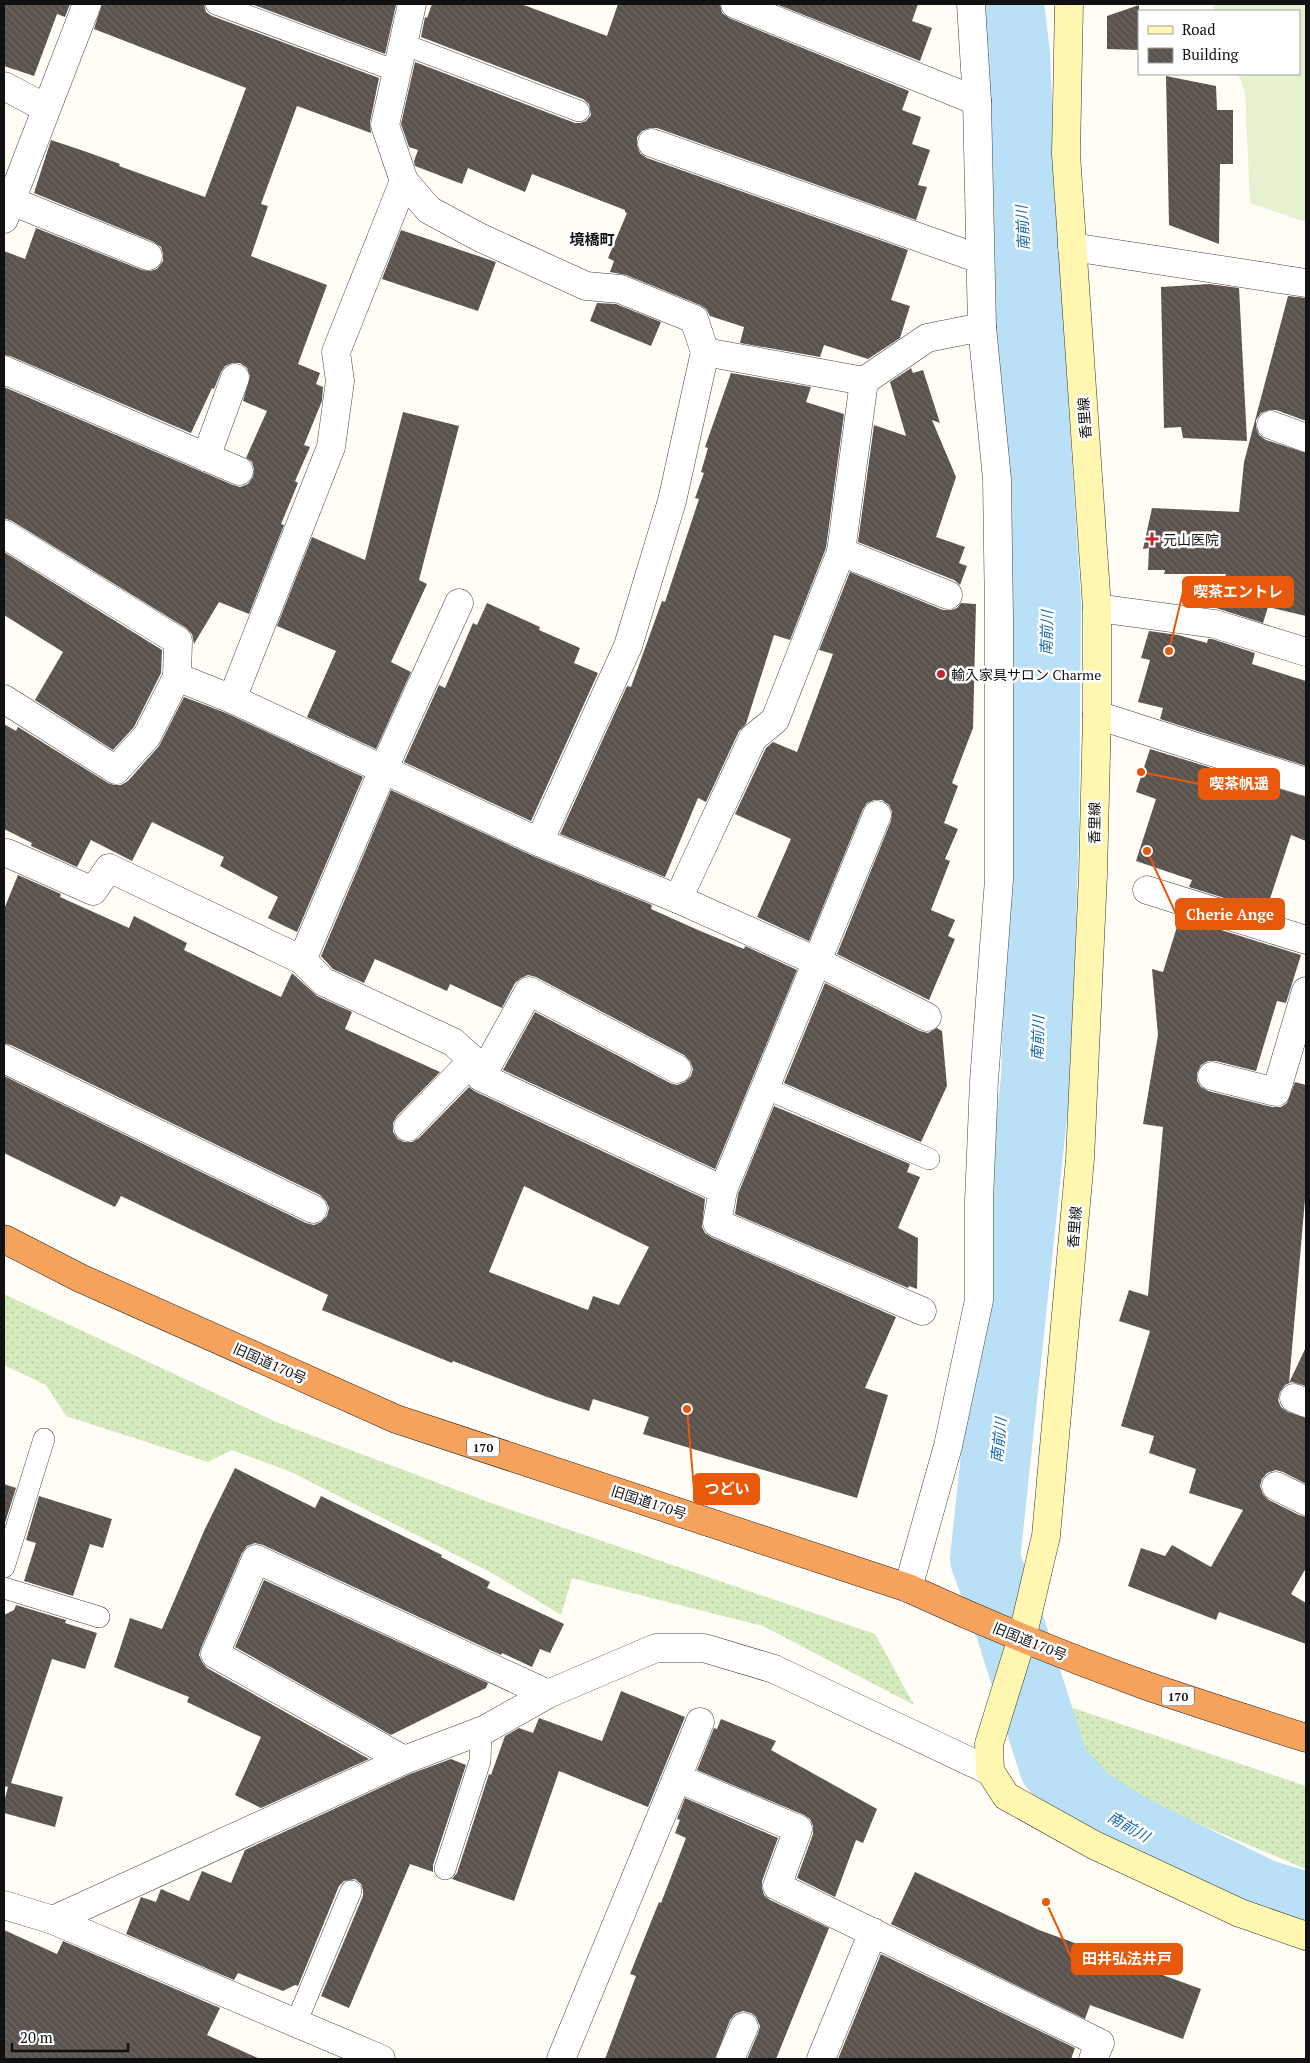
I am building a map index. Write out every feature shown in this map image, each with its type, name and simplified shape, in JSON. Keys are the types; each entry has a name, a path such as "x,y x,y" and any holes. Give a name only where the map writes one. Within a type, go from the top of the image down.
{"highway":[{"name":"旧国道170号","path":"4,1239 80,1278 396,1419 908,1588 976,1620 1147,1686 1306,1738"}],"street":[{"path":"86,4 7,210 148,256"},
{"path":"412,4 385,125 404,181 429,210 479,237 586,286 620,289 694,319 705,352 672,501 628,646 539,842"},
{"path":"735,4 977,101"},
{"path":"908,1588 948,1446 979,1300 979,1201 984,1091 1000,879 999,617 996,479 982,327 977,101 971,4"},
{"name":"香里線","path":"990,1771 989,1744 1022,1638 1046,1536 1080,1159 1093,875 1097,715 1097,608 1066,154 1069,4"},
{"path":"4,86 46,108"},
{"path":"652,143 980,259"},
{"path":"232,699 331,447 340,381 336,352 404,181"},
{"path":"1072,247 1306,283"},
{"path":"705,352 864,381 927,338 982,327"},
{"path":"4,370 239,471"},
{"path":"206,457 235,378"},
{"path":"678,899 753,738 775,720 841,552 864,381"},
{"path":"1271,425 1306,438"},
{"path":"4,534 178,641 177,676 147,736 116,770 4,699"},
{"path":"841,552 948,595"},
{"path":"302,960 383,770 459,604"},
{"path":"1097,608 1215,624 1306,652"},
{"path":"177,676 232,699 539,842 678,899 818,962 927,1017"},
{"path":"1097,715 1306,782"},
{"path":"877,816 723,1190 718,1223 922,1311"},
{"path":"5,855 93,891 108,868 302,960 324,982 453,1042 477,1069 723,1190"},
{"path":"1147,890 1306,940"},
{"path":"408,1127 477,1069 529,991 676,1069"},
{"path":"1212,1076 1276,1092 1306,991"},
{"path":"4,1059 314,1209"},
{"path":"1276,1486 1306,1501"},
{"path":"404,1760 215,1654 256,1559 548,1694"},
{"path":"53,1920 404,1760 481,1731 548,1694 656,1648 704,1648 774,1669 990,1771 1006,1796 1094,1845 1240,1913 1306,1936"},
{"path":"561,2059 700,1722"},
{"path":"677,1778 798,1829 777,1886 1100,2043 1093,2059"},
{"path":"4,1905 53,1920 381,2059"},
{"path":"821,2059 872,1932"},
{"path":"730,2059 744,2027"}],"lane":[{"path":"216,4 396,71"},
{"path":"402,44 579,111"},
{"path":"765,1088 929,1159"},
{"path":"4,1567 44,1439"},
{"path":"4,1588 99,1617"},
{"path":"445,1869 480,1761 481,1731"},
{"path":"296,2023 351,1891"}],"green space":[{"path":"1214,4 1306,4 1306,222 1250,203 1245,92 1238,75 1300,75 1300,10 1214,10"},
{"path":"4,1294 274,1421 491,1503 875,1634 914,1705 763,1626 572,1578 561,1615 492,1573 291,1472 232,1450 208,1462 66,1416 46,1385 4,1365"},
{"path":"1073,1708 1306,1786 1306,1869 1147,1802 1096,1769 1073,1745 1060,1716"}],"building":[{"path":"4,4 70,4 65,17 57,14 34,76 4,66"},
{"path":"102,4 204,4 206,12 212,16 379,78 370,122 371,133 297,106 261,204 268,206 251,256 327,285 298,364 320,373 316,384 323,387 322,401 304,445 310,447 295,481 298,483 281,524 284,525 249,614 219,602 194,644 192,634 186,628 12,521 4,518 4,387 240,487 248,484 253,477 254,469 252,462 246,458 267,411 243,401 250,376 247,368 240,363 232,363 225,366 214,389 212,388 191,433 4,355 4,251 25,259 36,228 142,270 150,271 157,269 163,261 161,247 154,242 34,193 51,140 205,197 246,88 94,29"},
{"path":"251,4 392,4 396,5 385,54"},
{"path":"432,4 521,4 607,36 618,4 720,4 722,13 729,18 909,91 902,110 921,117 912,144 930,150 918,185 927,187 916,220 657,128 642,131 637,137 640,153 647,158 908,250 891,300 910,306 900,338 868,359 824,345 820,357 740,343 744,327 710,316 706,309 700,305 626,275 610,272 614,261 608,258 627,213 625,210 532,174 525,192 468,168 462,184 415,166 414,161 418,150 409,147 401,124 415,62 575,123 586,121 591,115 589,104 583,99 421,37 425,17 427,18"},
{"path":"776,4 918,4 912,21 932,28 920,61"},
{"path":"1139,5 1138,50 1107,49 1107,16"},
{"path":"1166,76 1216,86 1217,110 1233,110 1233,164 1220,164 1219,244 1169,225"},
{"path":"401,230 496,262 478,311 382,279"},
{"path":"1209,284 1239,288 1247,441 1183,438 1181,427 1164,428 1161,287"},
{"path":"1288,296 1306,298 1306,421 1276,410 1269,410 1261,413 1256,420 1256,427 1259,435 1266,440 1306,453 1306,616 1268,607 1263,623 1216,608 1226,574 1164,574 1165,570 1148,570 1149,548 1143,549 1152,508 1239,512 1244,462"},
{"path":"597,303 616,304 661,322 651,346 590,321"},
{"path":"911,368 913,373 923,370 940,423 932,420 956,477 936,537 965,547 959,563 967,566 960,585 954,580 858,542 874,425 906,436 890,382"},
{"path":"731,373 811,387 806,402 844,414 826,548 790,640 774,635 746,724 739,731 706,802 698,798 665,877 560,834 627,686 631,687 662,601 665,602 699,499 695,498 704,473 701,472 708,448 705,447"},
{"path":"403,412 459,426 419,580 427,584 391,662 411,672 376,749 307,717 336,651 277,626 312,537 365,560"},
{"path":"4,552 162,650 161,673 134,727 113,750 35,700 63,652 4,615"},
{"path":"850,572 943,610 957,608 961,603 976,604 973,728 952,783 958,786 944,823 958,829 945,859 950,861 931,910 955,920 948,936 955,939 929,1000 837,954 891,821 892,812 889,805 882,800 874,800 867,803 863,809 809,941 757,917 791,839 735,814 766,748 773,742 797,752 833,654 819,650"},
{"path":"487,603 540,627 539,630 580,648 574,663 598,673 531,821 404,762 439,685 445,688 473,623 477,625"},
{"path":"1149,631 1178,635 1207,643 1208,639 1212,639 1255,653 1252,664 1306,681 1306,766 1160,719 1163,708 1138,702 1150,660 1141,658"},
{"path":"184,697 226,713 363,777 297,932 268,918 278,897 220,866 224,857 152,822 132,861 91,840 77,867 31,846 32,843 4,829 4,724 16,731 18,727 108,783 121,785 128,781 159,746"},
{"path":"1150,749 1306,797 1306,841 1291,835 1266,911 1189,887 1192,880 1136,861 1156,799 1136,792"},
{"path":"391,790 533,856 652,905 651,909 698,930 744,949 745,946 797,970 715,1169 503,1070 535,1012 677,1085 685,1082 691,1076 693,1069 690,1061 684,1055 536,977 528,975 515,983 502,1008 450,984 447,991 375,959 364,983 333,969 321,956"},
{"path":"18,875 61,894 60,897 129,928 134,916 187,943 184,950 281,997 292,973 317,996 352,1012 345,1029 440,1072 397,1116 393,1123 393,1132 398,1139 404,1142 412,1142 419,1138 469,1087 705,1199 702,1227 705,1233 711,1237 896,1317 865,1388 888,1395 857,1498 643,1434 649,1417 593,1399 589,1411 453,1361 452,1363 322,1310 328,1295 121,1196 115,1207 4,1153 4,1076 306,1223 314,1225 321,1222 327,1216 329,1208 326,1201 320,1195 11,1045 4,1044 4,909","holes":["524,1186 649,1247 619,1305 593,1296 588,1310 489,1272"]},
{"path":"1180,917 1301,955 1286,1003 1277,1001 1256,1071 1216,1061 1208,1061 1201,1065 1197,1073 1197,1081 1201,1087 1208,1091 1272,1107 1281,1107 1287,1103 1295,1082 1306,1085 1306,1188 1289,1383 1306,1347 1306,1386 1292,1382 1285,1385 1280,1392 1278,1400 1281,1407 1288,1412 1306,1418 1306,1484 1276,1470 1267,1473 1262,1479 1260,1486 1263,1494 1269,1500 1306,1517 1306,1568 1291,1594 1306,1603 1306,1644 1219,1612 1216,1620 1128,1586 1141,1548 1165,1556 1172,1545 1211,1567 1243,1510 1189,1493 1196,1469 1149,1453 1154,1436 1121,1426 1150,1331 1119,1321 1129,1290 1148,1296 1163,1127 1143,1124 1158,1035 1152,969 1163,972"},
{"path":"825,983 920,1031 928,1033 937,1028 942,1031 947,1086 921,1142 784,1083"},
{"path":"774,1106 910,1164 907,1172 920,1177 898,1228 918,1238 917,1289 909,1286 908,1288 735,1214 738,1194"},
{"path":"235,1468 315,1508 321,1496 442,1555 441,1557 490,1582 487,1588 564,1624 550,1653 540,1649 532,1667 502,1653 501,1655 263,1545 255,1543 247,1546 242,1553 201,1648 199,1655 202,1662 207,1668 369,1759 261,1808 235,1795 261,1737 187,1702 189,1697 114,1667 130,1618 162,1629 204,1531"},
{"path":"4,1484 16,1488 4,1526"},
{"path":"39,1496 112,1519 103,1548 90,1544 73,1596 24,1581 36,1543 26,1540"},
{"path":"264,1580 488,1683 486,1688 391,1735 235,1647"},
{"path":"16,1605 66,1620 65,1623 97,1633 85,1669 52,1659 11,1783 63,1797 55,1827 4,1813 4,1802 8,1787 4,1786 4,1615 14,1610"},
{"path":"621,1691 685,1717 648,1807 559,1771 514,1901 452,1879 457,1873 489,1774 491,1775 505,1736 519,1728 533,1733 539,1718 602,1741"},
{"path":"721,1719 776,1741 771,1750 877,1809 863,1843 856,1840 835,1897 797,1878 813,1834 813,1826 810,1819 697,1770 714,1728 717,1729"},
{"path":"451,1759 466,1765 433,1865 433,1872 410,1864 349,2008 321,1996 363,1896 361,1884 355,1879 344,1881 339,1886 298,1986 295,1985 283,1991 238,1973 234,1980 126,1934 141,1897 156,1902 161,1889 189,1901 202,1871 231,1883 245,1850 410,1774"},
{"path":"685,1798 778,1838 762,1881 764,1895 770,1900 829,1928 776,2059 747,2059 760,2026 756,2017 751,2013 743,2011 735,2014 730,2020 715,2059 605,2059 636,1976 630,1974 659,1902 661,1903 686,1838 675,1833 680,1820 677,1819"},
{"path":"915,1872 1039,1930 1201,1989 1183,2039 1090,2005 1085,2019 891,1924"},
{"path":"4,1930 57,1954 63,1941 220,2008 207,2035 260,2059 4,2059"},
{"path":"881,1954 1075,2048 1071,2059 838,2059"}],"waterway":[{"name":"南前川","path":"1009,4 1015,54 1022,223 1046,603 1044,828 1036,1078 985,1559 1011,1630 1054,1766 1086,1801 1128,1828 1262,1894 1306,1907"}],"place":[{"name":"元山医院","path":"1152,539"},
{"name":"喫茶エントレ","path":"1169,651"},
{"name":"輸入家具サロン Charme","path":"941,674"},
{"name":"喫茶帆遥","path":"1141,772"},
{"name":"Cherie Ange","path":"1147,851"},
{"name":"つどい","path":"687,1409"},
{"name":"田井弘法井戸","path":"1046,1902"}],"district":[{"name":"境橋町","path":"592,239"}]}
